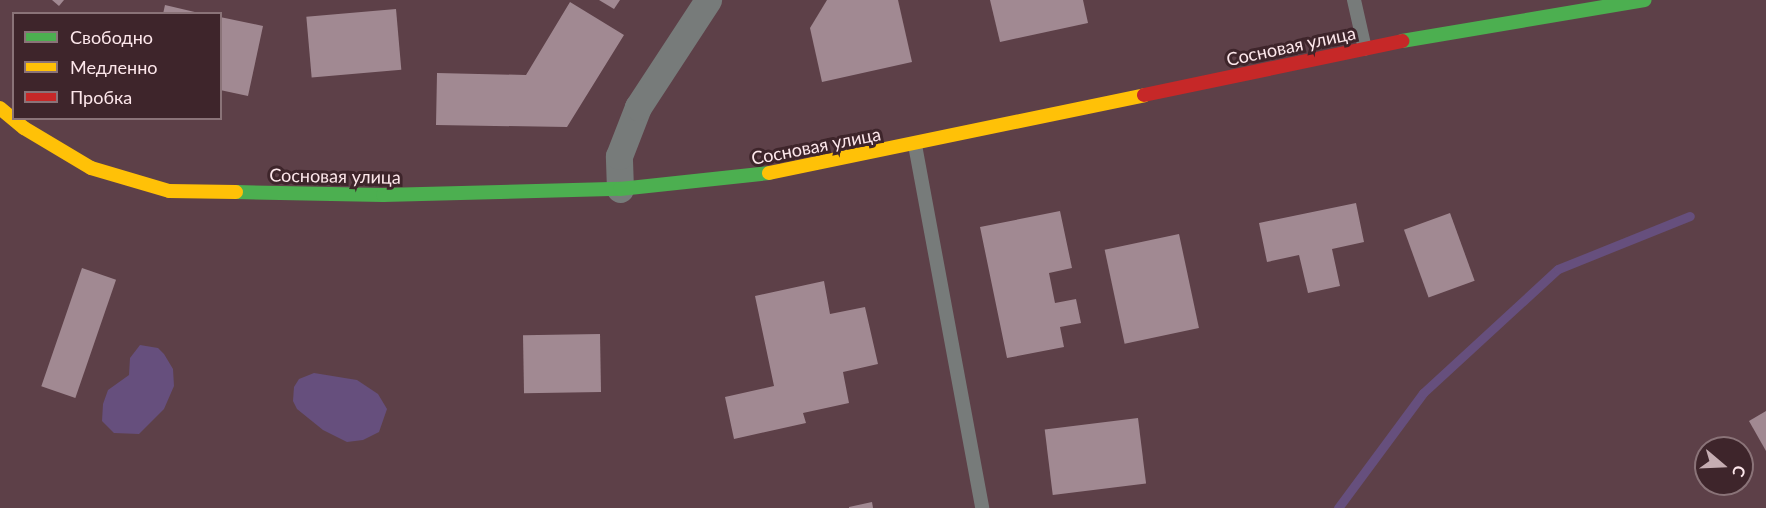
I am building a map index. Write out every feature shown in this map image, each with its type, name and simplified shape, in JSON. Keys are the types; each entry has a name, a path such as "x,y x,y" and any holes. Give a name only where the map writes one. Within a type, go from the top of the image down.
{"street":[{"path":"620,189 619,156 638,107 708,0"},
{"name":"Сосновая улица","path":"14,120 91,168 169,191 383,195 620,189 754,176 915,145 1365,49 1646,0"},
{"name":"Сосновая улица","path":"0,108 12,118"}],"lane":[{"path":"1354,0 1365,49"},
{"path":"915,145 982,508"}],"shaded area":[{"path":"140,345 158,348 164,354 173,369 174,386 164,409 139,434 114,433 102,421 103,404 108,390 129,375 130,358"},
{"path":"314,373 357,380 378,394 387,409 379,432 363,440 347,442 323,430 297,409 293,401 294,387 299,379"}],"building":[{"path":"52,0 64,0 59,6"},
{"path":"599,0 620,0 614,9"},
{"path":"827,0 898,0 912,62 822,82 810,28"},
{"path":"990,0 1083,0 1088,23 1000,42"},
{"path":"570,2 624,35 567,127 436,125 437,73 526,75"},
{"path":"165,5 195,12 163,12"},
{"path":"396,9 401,70 312,78 306,17"},
{"path":"222,17 263,26 248,96 222,90"},
{"path":"1356,203 1364,242 1332,249 1340,286 1308,293 1299,255 1267,262 1259,223"},
{"path":"1060,211 1072,268 1049,273 1055,303 1076,299 1081,323 1060,327 1064,347 1007,358 980,227"},
{"path":"1450,213 1475,281 1429,297 1404,230"},
{"path":"1179,234 1199,328 1125,344 1105,250"},
{"path":"82,268 116,280 75,398 41,386"},
{"path":"824,281 830,314 865,307 878,364 843,372 849,403 803,413 806,423 734,439 725,397 774,386 755,296"},
{"path":"600,334 601,392 524,393 523,335"},
{"path":"1766,411 1766,451 1749,421"},
{"path":"1138,418 1146,484 1053,495 1045,429"},
{"path":"872,502 873,508 849,508 849,507"}],"waterway":[{"path":"1338,508 1423,393 1558,269 1690,216"}],"traffic: fast":[{"path":"1402,41 1645,0"},
{"path":"236,192 383,195 620,189 769,173"}],"traffic: slow":[{"path":"769,173 1144,95"},
{"path":"0,108 12,118"},
{"path":"14,120 91,168 169,191 236,192"}],"traffic: jam":[{"path":"1144,95 1402,41"}]}
